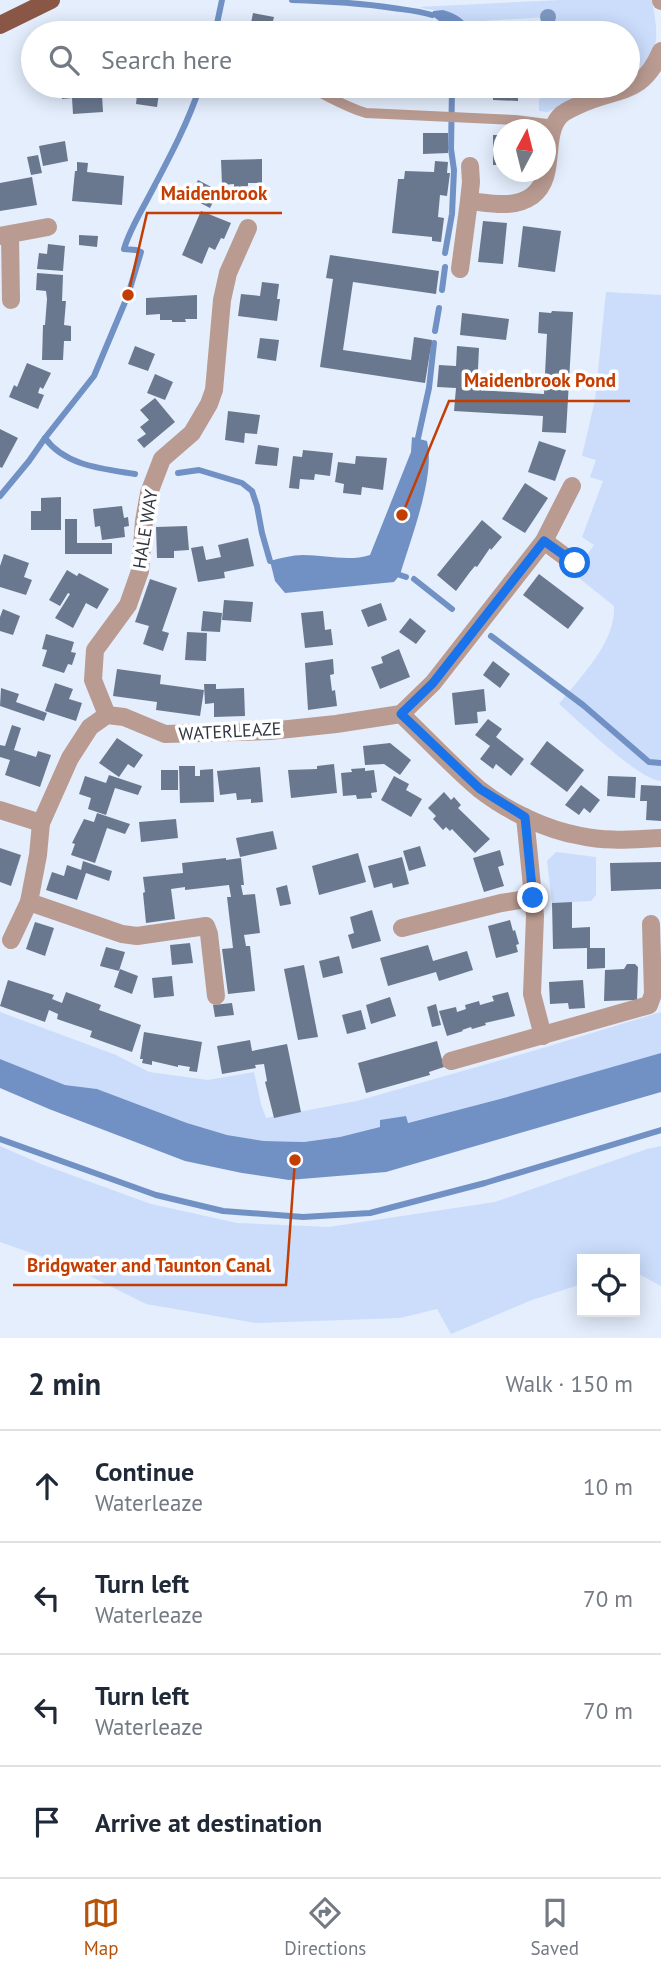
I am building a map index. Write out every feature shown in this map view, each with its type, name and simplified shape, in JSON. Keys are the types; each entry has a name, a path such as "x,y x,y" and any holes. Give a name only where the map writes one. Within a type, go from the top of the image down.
{"main road":[{"path":"0,25 51,0"}],"street":[{"path":"640,83 661,51"},
{"path":"556,123 560,116 569,110 601,98"},
{"path":"460,269 471,181 470,166"},
{"path":"469,201 508,204 530,198 543,182"},
{"path":"10,300 5,235 48,227"},
{"name":"HALE WAY","path":"107,715 93,680 95,650 128,605 139,570 149,493 162,459 192,433 209,404 214,390 222,300 228,272 248,228"},
{"path":"572,486 544,541 433,683 401,714 480,789 525,817 549,828 580,836 600,839 661,838"},
{"path":"544,541 579,567"},
{"name":"WATERLEAZE","path":"107,715 124,717 165,734 262,731 401,714"},
{"path":"12,940 29,902 41,822 70,758 90,727 107,715"},
{"path":"0,810 41,822"},
{"path":"525,817 535,938 532,994 543,1036"},
{"path":"401,928 501,903 533,898"},
{"path":"29,902 122,934 137,936 206,926 216,996"},
{"path":"451,1061 649,1005 653,994 651,924"}],"lane":[{"path":"332,98 345,107 366,113 496,119"}],"shaded area":[{"path":"561,0 652,0 656,25 655,45 640,70 640,21 548,21 548,17 464,21 449,12 419,7"},
{"path":"574,98 548,112 539,111 539,100"},
{"path":"606,292 661,295 661,781 651,778 624,761 559,704 595,659 613,620 614,606 574,574 594,545 582,537 603,481 590,477 596,460 582,456 595,400"},
{"path":"556,852 596,857 596,895 591,901 552,903 547,861"},
{"path":"0,1012 116,1055 149,1072 208,1080 254,1072 266,1118 357,1101 661,1012 661,1053 407,1123 406,1117 380,1121 381,1127 340,1137 304,1142 264,1141 227,1135 187,1123 97,1089 65,1085 0,1059"},
{"path":"0,1146 41,1164 151,1204 237,1223 329,1227 495,1202 661,1146 661,1286 640,1275 640,1254 577,1254 577,1286 532,1300 451,1334 437,1309 400,1318 256,1323 146,1304 74,1268 0,1242"}],"water":[{"path":"433,11 452,13 463,21 439,21 432,15"},
{"path":"412,437 427,441 428,472 421,508 400,575 394,582 285,593 275,581 270,561 299,555 345,558 370,555 411,452"},
{"path":"661,1053 661,1092 386,1172 289,1180 185,1161 0,1088 0,1059 65,1085 97,1089 227,1135 264,1141 304,1142 380,1127 380,1120 406,1116 408,1123"}],"building":[{"path":"253,13 274,17 273,21 251,21"},
{"path":"72,98 102,98 103,112 73,114"},
{"path":"137,98 158,98 157,107 136,104"},
{"path":"493,98 518,98 518,101"},
{"path":"423,133 448,133 448,153 423,154"},
{"path":"65,141 68,161 43,166 39,146"},
{"path":"38,155 42,173 31,175 27,157"},
{"path":"262,159 262,183 234,187 234,184 222,185 221,160"},
{"path":"435,161 448,162 447,173 450,173 447,196 440,195 438,217 444,218 441,242 432,241 432,237 392,233 398,179 404,179 405,171 434,172"},
{"path":"77,162 88,163 87,172 124,176 122,205 72,201"},
{"path":"32,177 37,205 0,211 0,183"},
{"path":"198,180 219,191 210,208 189,197"},
{"path":"201,211 231,223 224,239 221,238 215,250 209,247 202,264 182,255"},
{"path":"483,221 507,223 503,264 478,262"},
{"path":"523,226 561,231 555,272 518,267"},
{"path":"79,235 98,236 97,247 79,245"},
{"path":"48,244 65,246 63,271 37,269 39,253 47,254"},
{"path":"330,255 439,271 436,294 353,282 343,350 411,360 414,337 432,340 425,383 320,367 333,279 326,278"},
{"path":"37,273 63,275 62,301 66,301 64,325 71,326 71,341 64,341 63,360 42,360 47,299 46,291 36,290"},
{"path":"262,282 279,284 277,321 238,316 241,294 260,296"},
{"path":"197,295 197,319 172,322 160,320 160,314 146,315 146,298"},
{"path":"539,312 573,312 566,433 542,432 543,416 454,411 456,388 437,387 439,365 456,366 457,346 479,348 477,390 544,394 547,334 538,333"},
{"path":"462,313 509,319 506,340 460,335"},
{"path":"260,338 279,340 276,361 257,358"},
{"path":"135,346 155,354 148,371 128,364"},
{"path":"27,363 51,373 43,389 40,387 38,393 44,395 38,409 9,397 14,385 17,387"},
{"path":"155,374 173,382 165,400 147,393"},
{"path":"155,398 175,422 144,448 137,440 146,434 140,427 149,420 140,410"},
{"path":"228,411 260,415 257,434 245,433 244,443 225,440"},
{"path":"0,429 18,438 2,468 0,467"},
{"path":"539,441 566,450 555,481 528,472"},
{"path":"258,445 279,448 277,466 255,464"},
{"path":"303,450 333,453 330,476 315,474 314,480 300,479 299,489 289,488 293,456 302,457"},
{"path":"356,456 387,458 383,490 362,487 361,495 343,493 344,484 335,482 338,462 355,464"},
{"path":"525,483 548,498 525,533 502,519"},
{"path":"61,497 61,530 31,530 31,511 41,511 41,498"},
{"path":"122,506 129,526 124,527 125,537 102,540 100,526 95,527 93,509"},
{"path":"65,519 77,519 77,543 112,543 112,554 65,554"},
{"path":"482,520 502,537 456,591 437,575"},
{"path":"187,526 189,550 174,551 174,558 157,558 156,527"},
{"path":"248,538 254,566 224,572 225,578 198,582 191,548 203,546 206,560 221,557 218,545"},
{"path":"4,554 29,563 24,577 32,580 26,595 0,587 0,566"},
{"path":"67,570 77,576 79,573 109,589 97,609 86,603 73,628 55,618 70,594 68,593 60,606 49,600"},
{"path":"539,574 584,608 568,629 523,595"},
{"path":"150,579 177,588 162,631 169,633 163,651 143,644 149,626 135,622"},
{"path":"224,600 253,602 251,622 222,620"},
{"path":"381,603 387,620 368,627 361,610"},
{"path":"3,609 20,616 13,635 0,631"},
{"path":"203,611 222,613 220,632 201,631"},
{"path":"323,611 325,630 331,629 333,645 305,648 301,613"},
{"path":"410,618 426,631 416,644 399,632"},
{"path":"187,632 207,633 206,661 185,660"},
{"path":"46,634 74,642 71,652 76,653 72,665 68,664 64,673 42,666 47,650 42,649"},
{"path":"399,649 410,677 380,689 371,667 383,663 381,657"},
{"path":"333,659 334,674 330,675 337,706 308,710 305,663"},
{"path":"493,661 510,674 500,688 483,675"},
{"path":"117,669 161,675 160,684 204,690 200,716 156,710 157,702 113,696"},
{"path":"55,683 73,689 69,699 82,703 76,721 45,711"},
{"path":"204,684 216,684 216,689 244,688 245,716 214,717 214,703 205,704"},
{"path":"1,688 19,694 16,702 47,713 44,721 0,706"},
{"path":"484,689 486,711 477,712 478,723 455,725 452,693"},
{"path":"488,719 502,729 496,737 524,759 511,776 496,764 493,769 480,759 490,746 475,735"},
{"path":"12,725 21,728 14,750 36,757 38,751 51,755 40,787 5,775 10,760 0,757 0,745 5,746"},
{"path":"117,738 143,755 134,768 128,764 119,777 99,763"},
{"path":"547,741 584,770 567,792 530,764"},
{"path":"390,743 411,760 400,775 384,764 365,765 363,746"},
{"path":"334,764 337,793 291,798 288,770 317,769 317,766"},
{"path":"179,766 195,766 195,776 200,776 200,770 213,769 214,802 180,803"},
{"path":"260,767 263,802 237,800 236,793 220,795 217,771"},
{"path":"365,768 365,771 374,770 377,792 371,793 372,798 343,796 341,773"},
{"path":"161,770 178,770 178,790 161,790"},
{"path":"109,775 142,786 138,795 115,788 106,815 88,809 91,798 79,794 85,776 106,783"},
{"path":"394,776 409,784 406,790 422,799 411,817 381,800"},
{"path":"608,776 636,777 635,798 607,796"},
{"path":"581,785 600,800 590,813 584,808 579,815 565,805"},
{"path":"641,785 661,786 661,821 646,820 647,801 640,801"},
{"path":"444,792 451,800 454,797 461,805 458,808 490,839 475,853 452,829 450,831 446,827 443,830 433,819 436,816 428,808"},
{"path":"97,813 130,824 125,834 107,828 95,863 71,855 75,844 72,843 84,819 94,822"},
{"path":"176,819 178,838 141,842 139,822"},
{"path":"273,831 277,849 240,857 236,838"},
{"path":"420,846 426,866 409,871 403,851"},
{"path":"0,848 21,855 11,886 0,882"},
{"path":"500,850 504,865 498,867 504,886 484,892 473,858"},
{"path":"358,853 366,882 319,895 312,866"},
{"path":"402,857 409,884 393,888 392,883 374,888 368,866"},
{"path":"241,858 243,895 255,894 260,933 244,935 246,946 250,946 255,991 228,994 222,949 233,948 227,897 231,897 229,885 171,889 175,919 146,923 143,877 183,873 182,863"},
{"path":"83,861 112,871 109,881 86,873 77,900 46,890 52,872 64,876 67,865 81,870"},
{"path":"661,862 661,889 611,891 610,863"},
{"path":"287,885 291,904 280,906 276,888"},
{"path":"572,902 572,928 590,927 590,948 605,948 605,968 587,969 587,948 553,949 552,903"},
{"path":"372,910 381,941 352,949 348,935 354,933 350,917"},
{"path":"510,920 519,944 516,945 518,952 496,958 488,926"},
{"path":"35,922 54,928 45,956 26,949"},
{"path":"190,943 193,963 172,965 170,945"},
{"path":"428,945 433,961 467,951 473,970 439,981 436,972 388,986 380,958"},
{"path":"106,947 125,952 119,971 100,966"},
{"path":"339,956 343,973 323,978 319,961"},
{"path":"627,964 635,964 638,967 637,1000 604,1001 605,970 624,969"},
{"path":"304,965 318,1037 298,1040 284,969"},
{"path":"120,969 138,976 132,994 114,987"},
{"path":"172,976 174,996 154,998 152,978"},
{"path":"8,980 54,995 52,999 62,1003 66,992 101,1005 99,1010 141,1025 132,1052 90,1037 92,1031 57,1019 58,1014 49,1010 45,1022 0,1006"},
{"path":"583,980 585,1008 569,1009 568,1003 550,1004 549,982"},
{"path":"508,992 515,1016 447,1036 439,1011 456,1007 457,1012 466,1009 465,1005 494,1001 492,996"},
{"path":"390,997 396,1016 371,1024 366,1005"},
{"path":"232,1003 234,1015 215,1017 213,1005"},
{"path":"436,1004 441,1025 432,1027 427,1007"},
{"path":"361,1010 366,1029 347,1034 342,1015"},
{"path":"144,1032 202,1042 197,1072 189,1071 190,1067 178,1065 152,1061 152,1065 142,1063 143,1059 140,1059"},
{"path":"250,1040 252,1051 287,1044 301,1112 274,1118 265,1082 264,1064 222,1074 217,1046"},
{"path":"437,1041 444,1067 429,1072 430,1075 366,1093 358,1063"}],"waterway":[{"path":"218,21 222,0"},
{"path":"292,0 368,5 432,15"},
{"path":"0,496 94,376 128,295 141,252 124,249 126,243 196,98"},
{"path":"445,253 452,214 454,170 451,149 452,98"},
{"path":"442,290 445,267"},
{"path":"435,331 439,308"},
{"path":"418,438 429,388 434,343"},
{"path":"45,438 63,455 86,465 135,474"},
{"path":"178,473 199,470 242,483 252,491 270,561"},
{"path":"400,575 406,577"},
{"path":"414,579 452,609"},
{"path":"491,636 583,705 649,762 661,763"},
{"path":"0,1139 156,1195 223,1211 303,1217 370,1213 485,1183 661,1130"}],"place":[{"name":"Maidenbrook","path":"128,295"},
{"name":"Maidenbrook Pond","path":"402,515"},
{"name":"Bridgwater and Taunton Canal","path":"295,1160"}],"route":[{"path":"533,898 525,817 480,789 401,714 433,683 544,541 575,563"}]}
